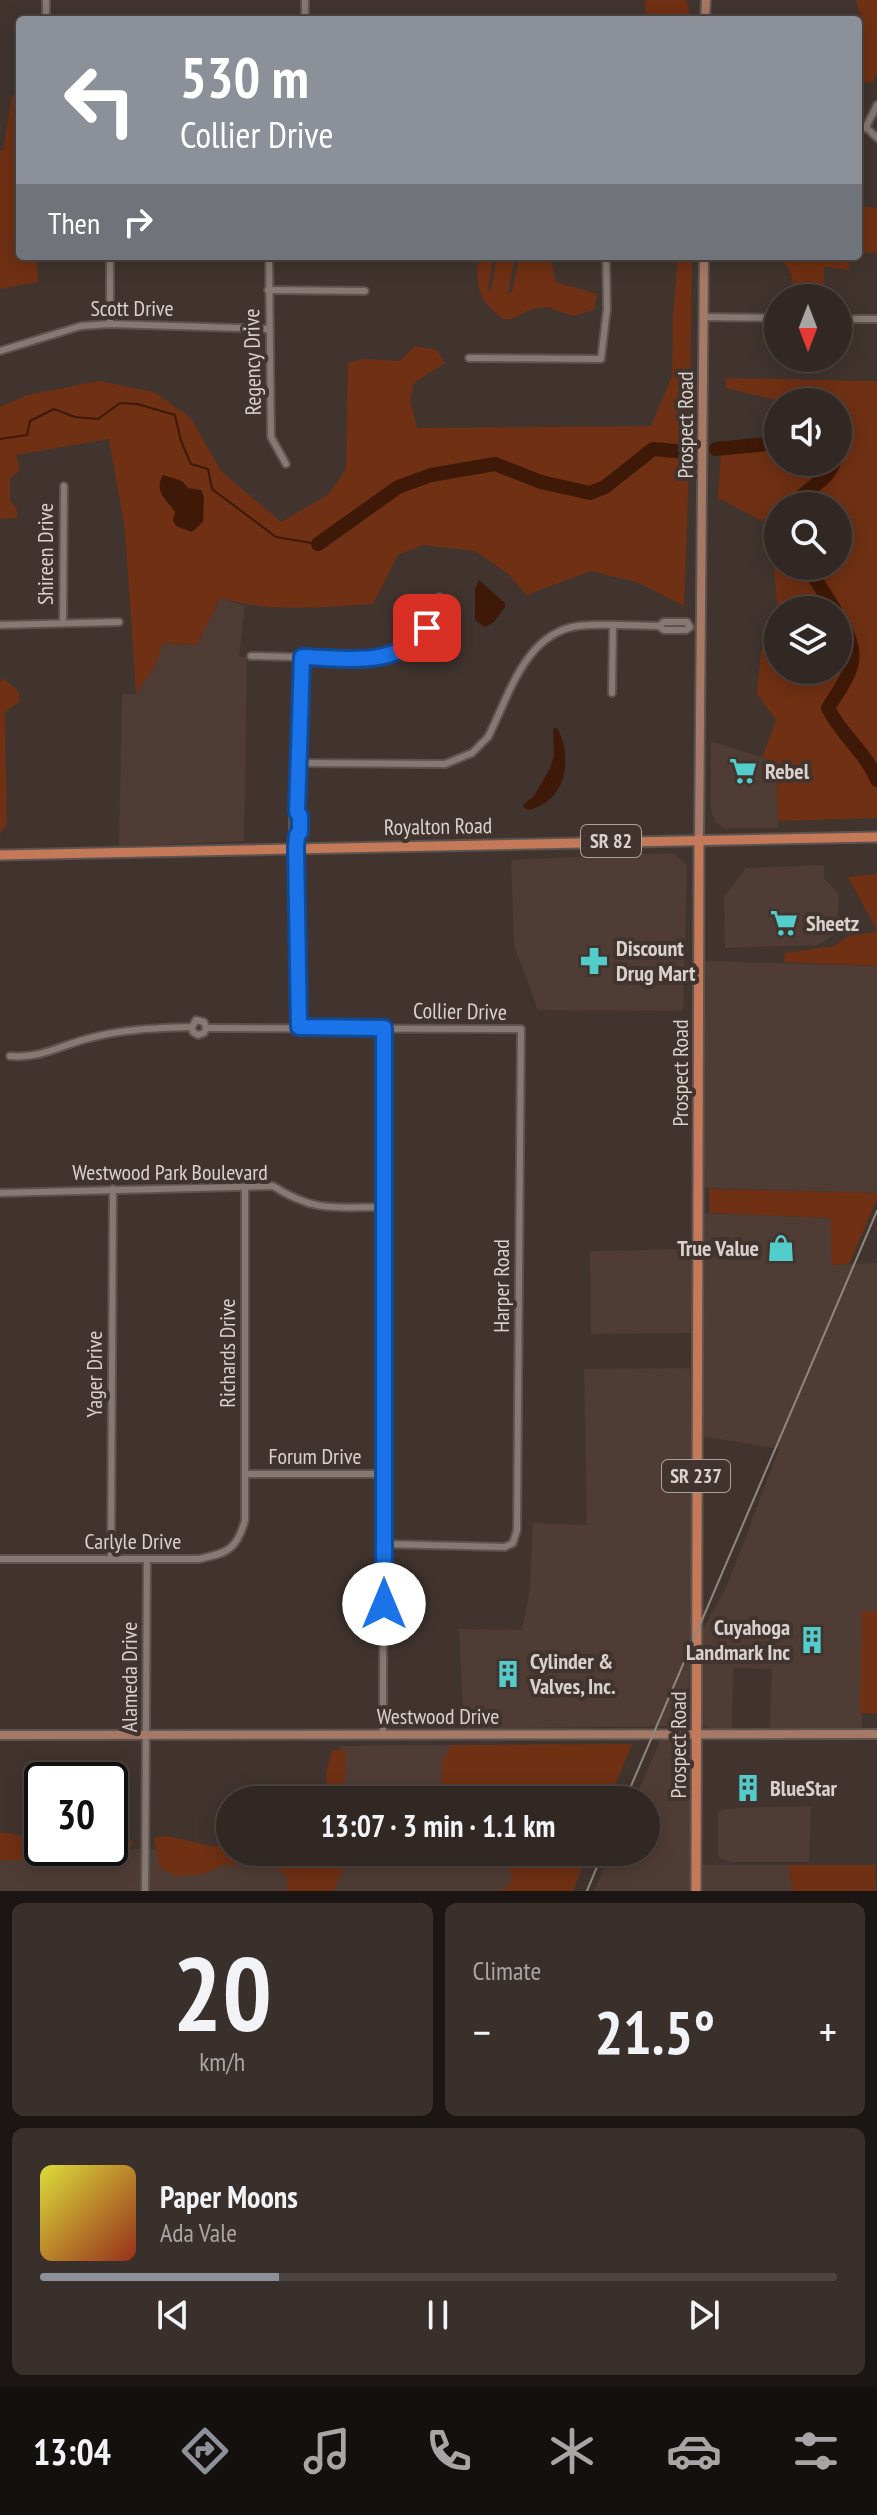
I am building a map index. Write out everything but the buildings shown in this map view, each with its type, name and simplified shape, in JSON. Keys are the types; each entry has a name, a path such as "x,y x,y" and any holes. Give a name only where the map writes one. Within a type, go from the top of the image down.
{"main road":[{"name":"Royalton Road","path":"0,855 877,837"},
{"name":"Prospect Road","path":"696,1891 699,839"}],"street":[{"path":"862,130 877,105"},
{"path":"866,127 877,138"},
{"path":"110,260 110,324"},
{"name":"Regency Drive","path":"269,260 271,437 286,464"},
{"path":"469,358 601,359 607,309 606,260"},
{"name":"Prospect Road","path":"699,839 704,260"},
{"path":"268,290 365,291"},
{"path":"704,317 764,318"},
{"path":"852,319 877,319"},
{"name":"Scott Drive","path":"0,351 81,326 110,324 268,329"},
{"name":"Shireen Drive","path":"63,623 64,486"},
{"path":"251,656 371,659 397,654 422,635 439,597"},
{"path":"0,625 119,622"},
{"path":"300,763 436,765 463,758 488,737 527,660 554,633 575,626 659,626 664,630 702,627"},
{"path":"612,693 613,626"},
{"path":"299,1027 296,847 300,832 297,812 302,657"},
{"name":"Collier Drive","path":"10,1056 31,1058 87,1039 127,1031 192,1027 198,1035 204,1033 206,1028 521,1029"},
{"path":"383,1734 384,1028"},
{"name":"Harper Road","path":"384,1544 505,1547 513,1543 517,1530 521,1029"},
{"name":"Richards Drive","path":"245,1186 245,1520"},
{"name":"Westwood Park Boulevard","path":"0,1193 273,1186 297,1201 317,1207 384,1207"},
{"name":"Yager Drive","path":"111,1559 113,1189"},
{"name":"Forum Drive","path":"245,1474 384,1474"},
{"name":"Carlyle Drive","path":"0,1559 199,1559 224,1554 240,1538 245,1520"},
{"name":"Alameda Drive","path":"145,1891 147,1559"},
{"name":"Westwood Drive","path":"0,1735 877,1734"}],"shaded area":[{"path":"645,0 686,0 691,16 646,16"},
{"path":"856,0 877,0 877,73 872,83 862,81 864,30"},
{"path":"12,95 16,95 16,260 37,260 38,282 0,289 0,151 3,150"},
{"path":"862,206 877,208 877,253 862,252"},
{"path":"479,260 492,260 488,290 491,291 496,260 514,260 508,293 512,292 519,260 551,260 556,282 597,294 594,310 573,316 547,307 503,319 483,298 478,275"},
{"path":"678,260 692,260 684,606 639,583 591,571 527,595 507,573 475,551 423,545 398,555 373,604 276,607 220,598 197,645 163,643 156,664 136,694 125,530 109,439 16,455 20,470 10,479 10,501 17,509 17,518 0,519 0,407 27,395 99,381 154,392 191,418 221,471 281,522 329,494 346,469 348,363 362,359 400,361 415,346 437,350 445,363 414,383 410,400 417,428 651,426 672,376"},
{"path":"783,260 849,260 849,270 824,267 824,284 793,284"},
{"path":"726,378 877,381 877,818 778,821 776,762 762,758 776,720 757,694 761,651 764,648 764,684 852,684 852,596 776,596 775,580 852,580 852,492 764,492 764,522 718,498 721,454 764,449 764,476 852,476 852,388 764,388 764,397 726,388"},
{"path":"163,475 182,481 188,488 201,490 204,497 203,522 192,532 176,526 173,521 175,512 160,491"},
{"path":"479,580 505,603 494,622 485,627 475,620 475,589"},
{"path":"220,598 245,606 239,657 247,657 244,841 119,846 122,694 136,694 156,664 163,643 197,645"},
{"path":"4,679 19,692 19,702 5,712 7,825 0,834 0,681"},
{"path":"553,728 558,729 563,741 563,778 551,798 529,810 523,807 524,804 534,796 554,756"},
{"path":"711,741 776,762 778,828 724,828 714,821 711,807"},
{"path":"672,853 687,865 683,1011 538,1010 514,945 511,860"},
{"path":"824,865 824,878 839,894 837,933 818,945 725,948 724,897 746,868"},
{"path":"877,874 877,930 848,877"},
{"path":"877,932 877,966 784,962 785,953 834,946 848,936"},
{"path":"705,961 877,966 875,1193 703,1188"},
{"path":"709,1189 877,1193 877,1199 849,1264 832,1265 830,1218 710,1213"},
{"path":"703,1213 831,1218 833,1265 877,1263 877,1611 862,1612 862,1728 770,1729 772,1669 733,1668 732,1730 712,1730 702,1723 700,1635 727,1586 779,1449 701,1436"},
{"path":"693,1249 691,1333 591,1334 590,1251"},
{"path":"690,1368 693,1540 689,1694 684,1721 671,1726 464,1729 459,1629 522,1630 530,1590 533,1523 587,1525 584,1369"},
{"path":"862,1611 877,1611 877,1714 860,1713"},
{"path":"662,1737 680,1737 688,1742 691,1754 691,1891 594,1891 605,1866 660,1866 660,1786 640,1786"},
{"path":"632,1744 615,1786 340,1786 340,1746"},
{"path":"632,1744 615,1786 440,1786 443,1760 451,1745"},
{"path":"332,1750 346,1750 345,1786 327,1786 326,1774"},
{"path":"811,1807 809,1862 731,1862 718,1857 718,1811"},
{"path":"0,1832 24,1836 24,1860 0,1860"},
{"path":"167,1836 216,1846 216,1866 220,1866 204,1874 175,1876 159,1867 154,1838"},
{"path":"128,1838 134,1842 128,1853"},
{"path":"0,1845 24,1846 24,1866 128,1866 128,1849 216,1852 216,1866 583,1866 573,1891 0,1891"},
{"path":"702,1865 788,1865 793,1891 702,1891"},
{"path":"788,1865 875,1865 876,1891 793,1891"},
{"path":"274,1866 344,1866 334,1891 287,1891 287,1876"},
{"path":"505,1866 583,1866 573,1891 493,1891 506,1889 512,1877"}],"waterway":[{"path":"0,439 27,435 30,421 54,409 75,417 98,419 120,403 137,404 175,415 191,464 208,469 212,489 276,537 318,544"},
{"path":"716,449 764,444"},
{"path":"318,544 398,487 431,475 495,464 541,482 590,493 605,487 653,449 687,452"},
{"path":"806,492 825,476"},
{"path":"816,580 826,596"},
{"path":"843,684 828,708 867,761 877,780"}],"railway":[{"path":"631,1786 877,1211"},
{"path":"587,1891 597,1866"}],"place":[{"name":"Rebel","path":"743,771"},
{"name":"Sheetz","path":"784,923"},
{"name":"Discount Drug Mart","path":"594,961"},
{"name":"True Value","path":"781,1248"},
{"name":"Cuyahoga Landmark Inc","path":"812,1640"},
{"name":"Cylinder & Valves, Inc.","path":"508,1674"},
{"name":"BlueStar","path":"748,1788"}],"route":[{"path":"384,1604 384,1028 299,1027 296,847 300,832 297,812 302,657 388,657 416,642 427,628"}]}
